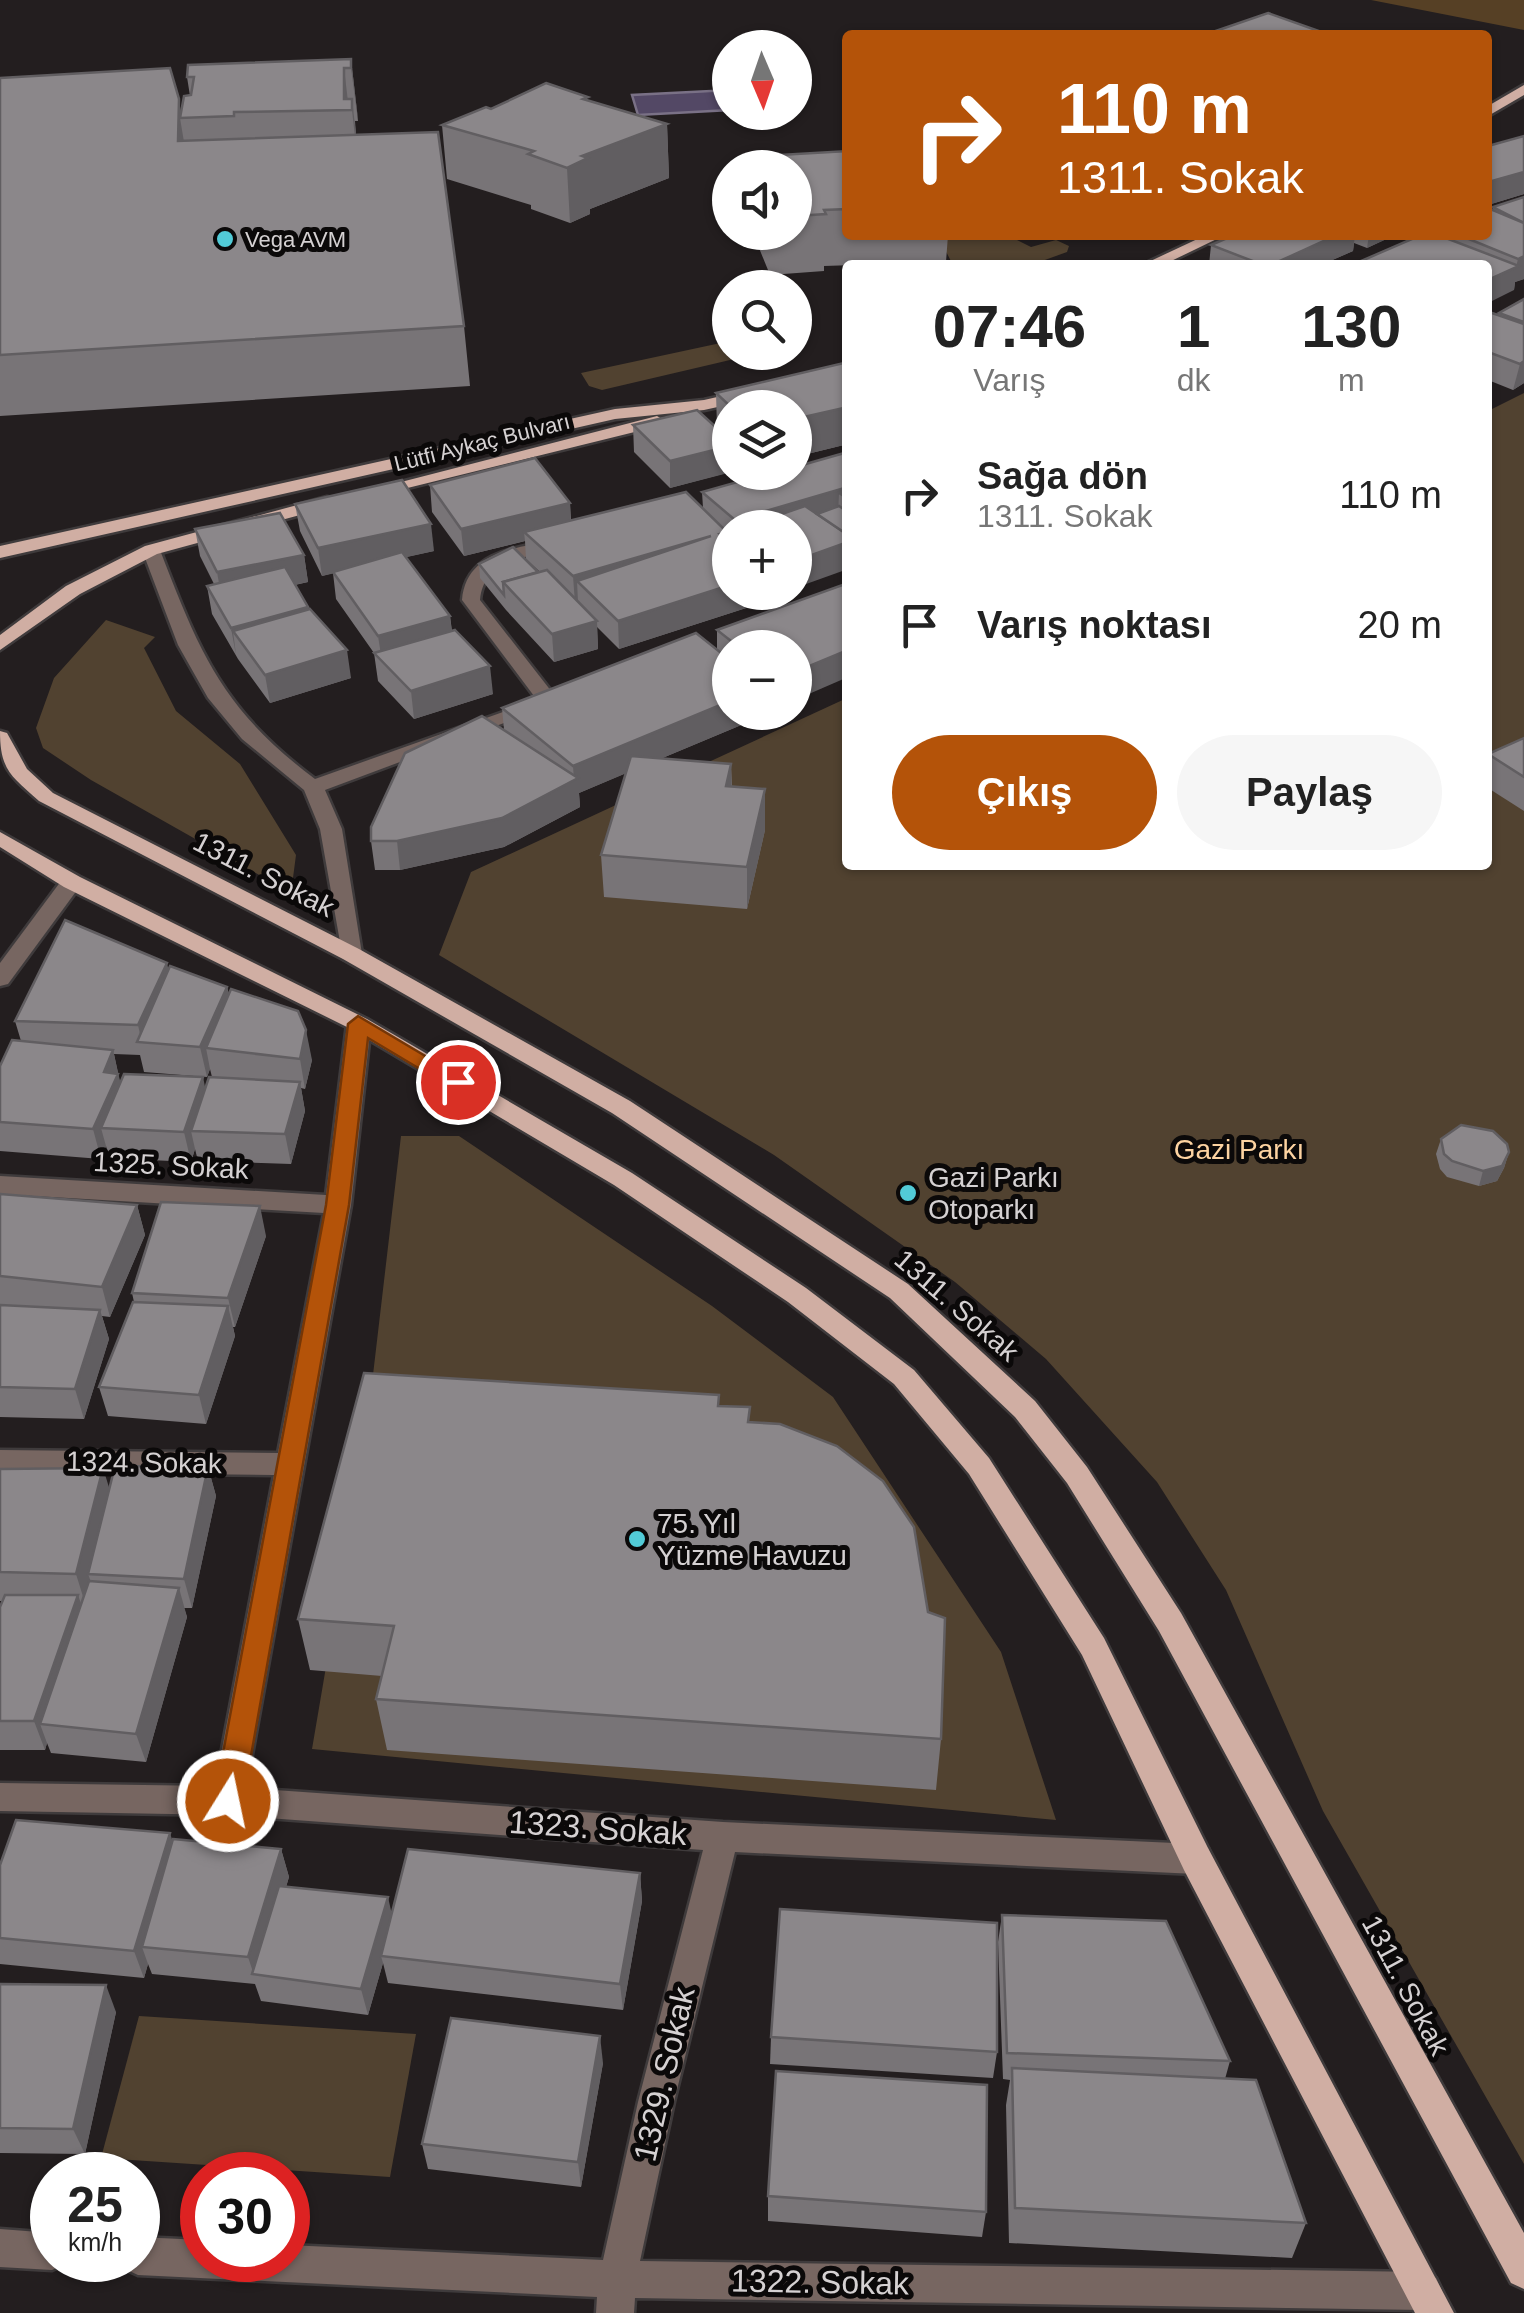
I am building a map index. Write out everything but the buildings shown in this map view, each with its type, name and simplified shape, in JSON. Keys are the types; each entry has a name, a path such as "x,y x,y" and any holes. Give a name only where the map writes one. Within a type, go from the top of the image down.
{"main road":[{"path":"1492,111 1524,89"},
{"path":"1492,113 1524,109"},
{"path":"1161,260 1207,240"},
{"name":"Lütfi Aykaç Bulvarı","path":"0,552 615,414 712,402"},
{"name":"Lütfi Aykaç Bulvarı","path":"0,644 73,590 151,550 274,514 634,428 704,404"},
{"name":"1311. Sokak","path":"0,737 18,772 46,796 351,954 621,1107 762,1197 898,1291 1026,1409 1077,1475 1170,1622 1524,2270"},
{"path":"0,838 72,882 358,1024 622,1179 797,1294 904,1377 979,1466 1093,1647 1196,1859 1429,2302"}],"street":[{"path":"314,787 557,697 471,600 470,583 476,572 492,562 588,538"},
{"path":"151,550 180,626 218,698 274,758 314,787 331,829 351,954"},
{"path":"0,980 72,882"},
{"path":"228,1801 338,1205 358,1024"},
{"name":"1325. Sokak","path":"0,1185 338,1205"},
{"name":"1324. Sokak","path":"0,1460 288,1464"},
{"name":"1323. Sokak","path":"0,1797 228,1801 723,1837 1196,1859"},
{"name":"1329. Sokak","path":"616,2296 656,2102 723,1837"},
{"path":"0,2248 30,2250"},
{"name":"1322. Sokak","path":"310,2268 616,2296 1429,2302"}],"green space":[{"path":"940,240 1017,240 1031,247 1056,240 1069,246 1067,252 1045,260 950,260"},
{"path":"712,345 712,364 602,390 589,386 581,373"},
{"name":"Gazi Parkı","path":"1524,393 1524,2164 1323,1811 1226,1590 1157,1482 1046,1359 955,1282 774,1155 439,955 471,872 778,730 812,730 812,714 842,700 842,870 1492,870 1492,409"},
{"path":"106,620 155,637 144,648 176,711 240,764 296,855 291,893 91,780 43,748 36,728 54,678"},
{"name":"75. Yıl Yüzme Havuzu","path":"401,1136 459,1136 712,1306 833,1397 1001,1652 1056,1820 312,1749 367,1426"},
{"path":"139,2016 416,2034 390,2177 310,2172 310,2152 180,2152 180,2163 160,2162 160,2152 103,2152"}],"shaded area":[{"path":"1371,0 1524,0 1524,30"},
{"path":"712,91 712,111 638,115 632,95"}],"place":[{"name":"Vega AVM","path":"225,239"},
{"name":"Gazi Parkı Otoparkı","path":"908,1193"},
{"name":"75. Yıl Yüzme Havuzu","path":"637,1539"}],"route":[{"path":"228,1801 338,1205 358,1024 458,1082"}]}
